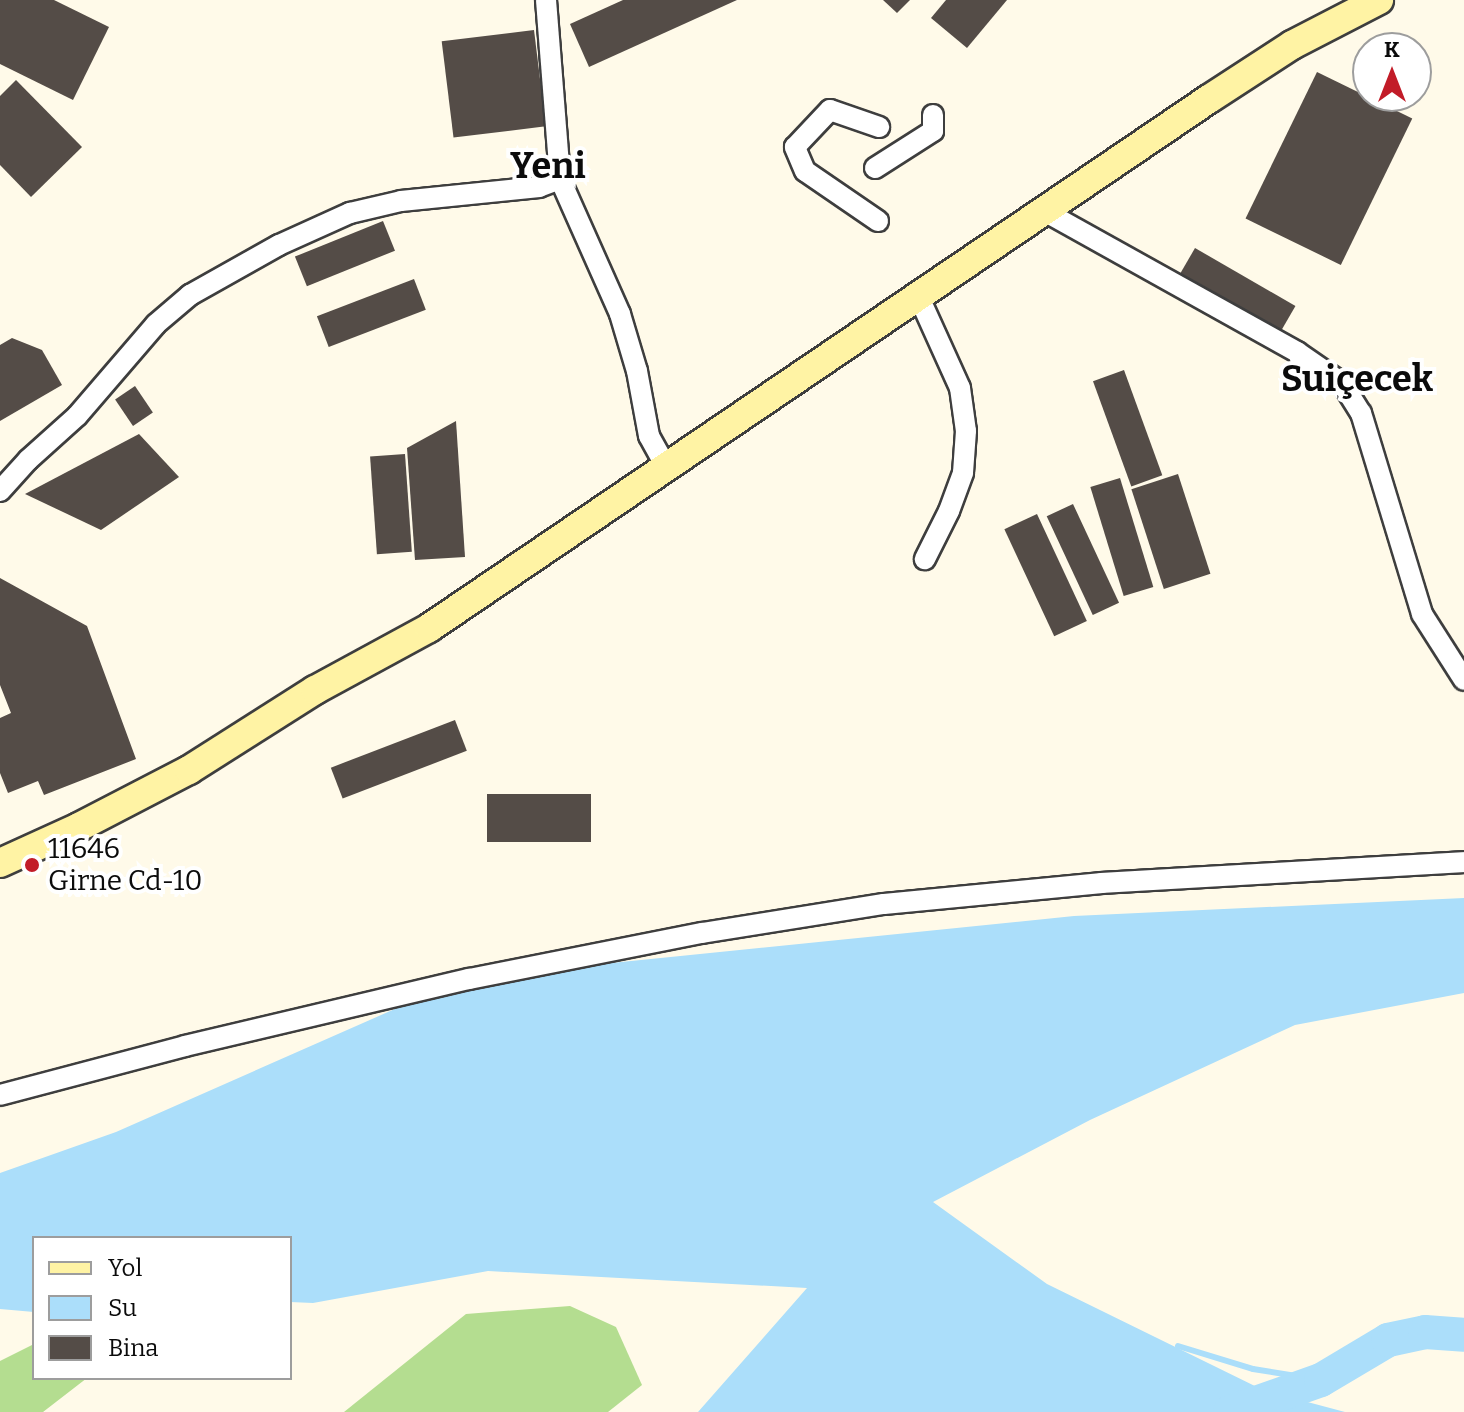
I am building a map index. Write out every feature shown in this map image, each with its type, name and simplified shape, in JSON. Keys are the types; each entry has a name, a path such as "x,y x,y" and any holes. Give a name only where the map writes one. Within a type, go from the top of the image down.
{"street":[{"path":"546,0 560,179 595,264 620,314 637,371 649,436 665,465"},
{"path":"0,863 189,770 315,690 429,628 514,573 665,465 1268,61 1379,0"},
{"path":"878,221 805,171 795,147 830,110 879,127"},
{"path":"875,168 933,131 933,115"},
{"path":"0,491 28,460 77,416 156,324 190,295 279,245 350,213 401,201 539,187 560,179"},
{"path":"1044,211 1297,352 1342,383 1361,413 1422,614 1464,680"},
{"path":"918,295 960,388 966,431 963,473 949,511 925,559"},
{"path":"0,1095 185,1046 469,979 702,933 854,909 1102,883 1464,862"}],"green space":[{"path":"570,1306 616,1327 642,1385 608,1412 344,1412 466,1314"},
{"path":"32,1345 32,1380 84,1380 43,1412 0,1412 0,1361"}],"water":[{"path":"1464,898 1464,993 1295,1025 1090,1120 933,1202 1047,1284 1263,1390 1345,1412 698,1412 807,1288 488,1271 313,1303 292,1302 292,1236 32,1236 32,1312 0,1309 0,1173 116,1132 465,978 1074,916"}],"building":[{"path":"0,0 54,0 109,27 73,100 0,64"},
{"path":"623,0 737,0 589,67 570,24"},
{"path":"883,0 910,0 897,13"},
{"path":"946,0 1007,0 967,48 931,18"},
{"path":"534,30 546,126 454,138 442,41"},
{"path":"1317,72 1352,89 1352,112 1399,112 1412,118 1341,265 1246,219"},
{"path":"16,80 82,147 31,197 0,165 0,96"},
{"path":"383,221 395,251 307,286 295,257"},
{"path":"1195,248 1295,306 1279,335 1178,277"},
{"path":"414,279 426,310 329,347 317,316"},
{"path":"12,338 42,350 62,385 0,421 0,345"},
{"path":"1124,370 1162,475 1131,487 1093,381"},
{"path":"135,386 153,413 133,426 115,399"},
{"path":"456,421 465,557 415,560 407,448"},
{"path":"139,434 179,477 101,530 25,494"},
{"path":"405,454 412,552 377,554 370,456"},
{"path":"1178,474 1210,574 1164,589 1131,489"},
{"path":"1120,478 1153,587 1124,596 1090,487"},
{"path":"1073,504 1119,603 1093,615 1047,516"},
{"path":"1037,514 1087,621 1054,636 1004,529"},
{"path":"0,578 87,626 136,759 44,795 38,781 8,793 0,773 0,718 11,713 0,685"},
{"path":"455,720 467,751 343,798 331,768"},
{"path":"487,794 591,794 591,842 487,842"}],"waterway":[{"path":"1230,1412 1321,1380 1388,1340 1425,1332 1464,1335"},
{"path":"1178,1346 1253,1369 1321,1380"}],"place":[{"name":"11646 Girne Cd-10","path":"32,865"}],"district":[{"name":"Yeni","path":"548,167"},
{"name":"Suiçecek","path":"1357,380"}]}
